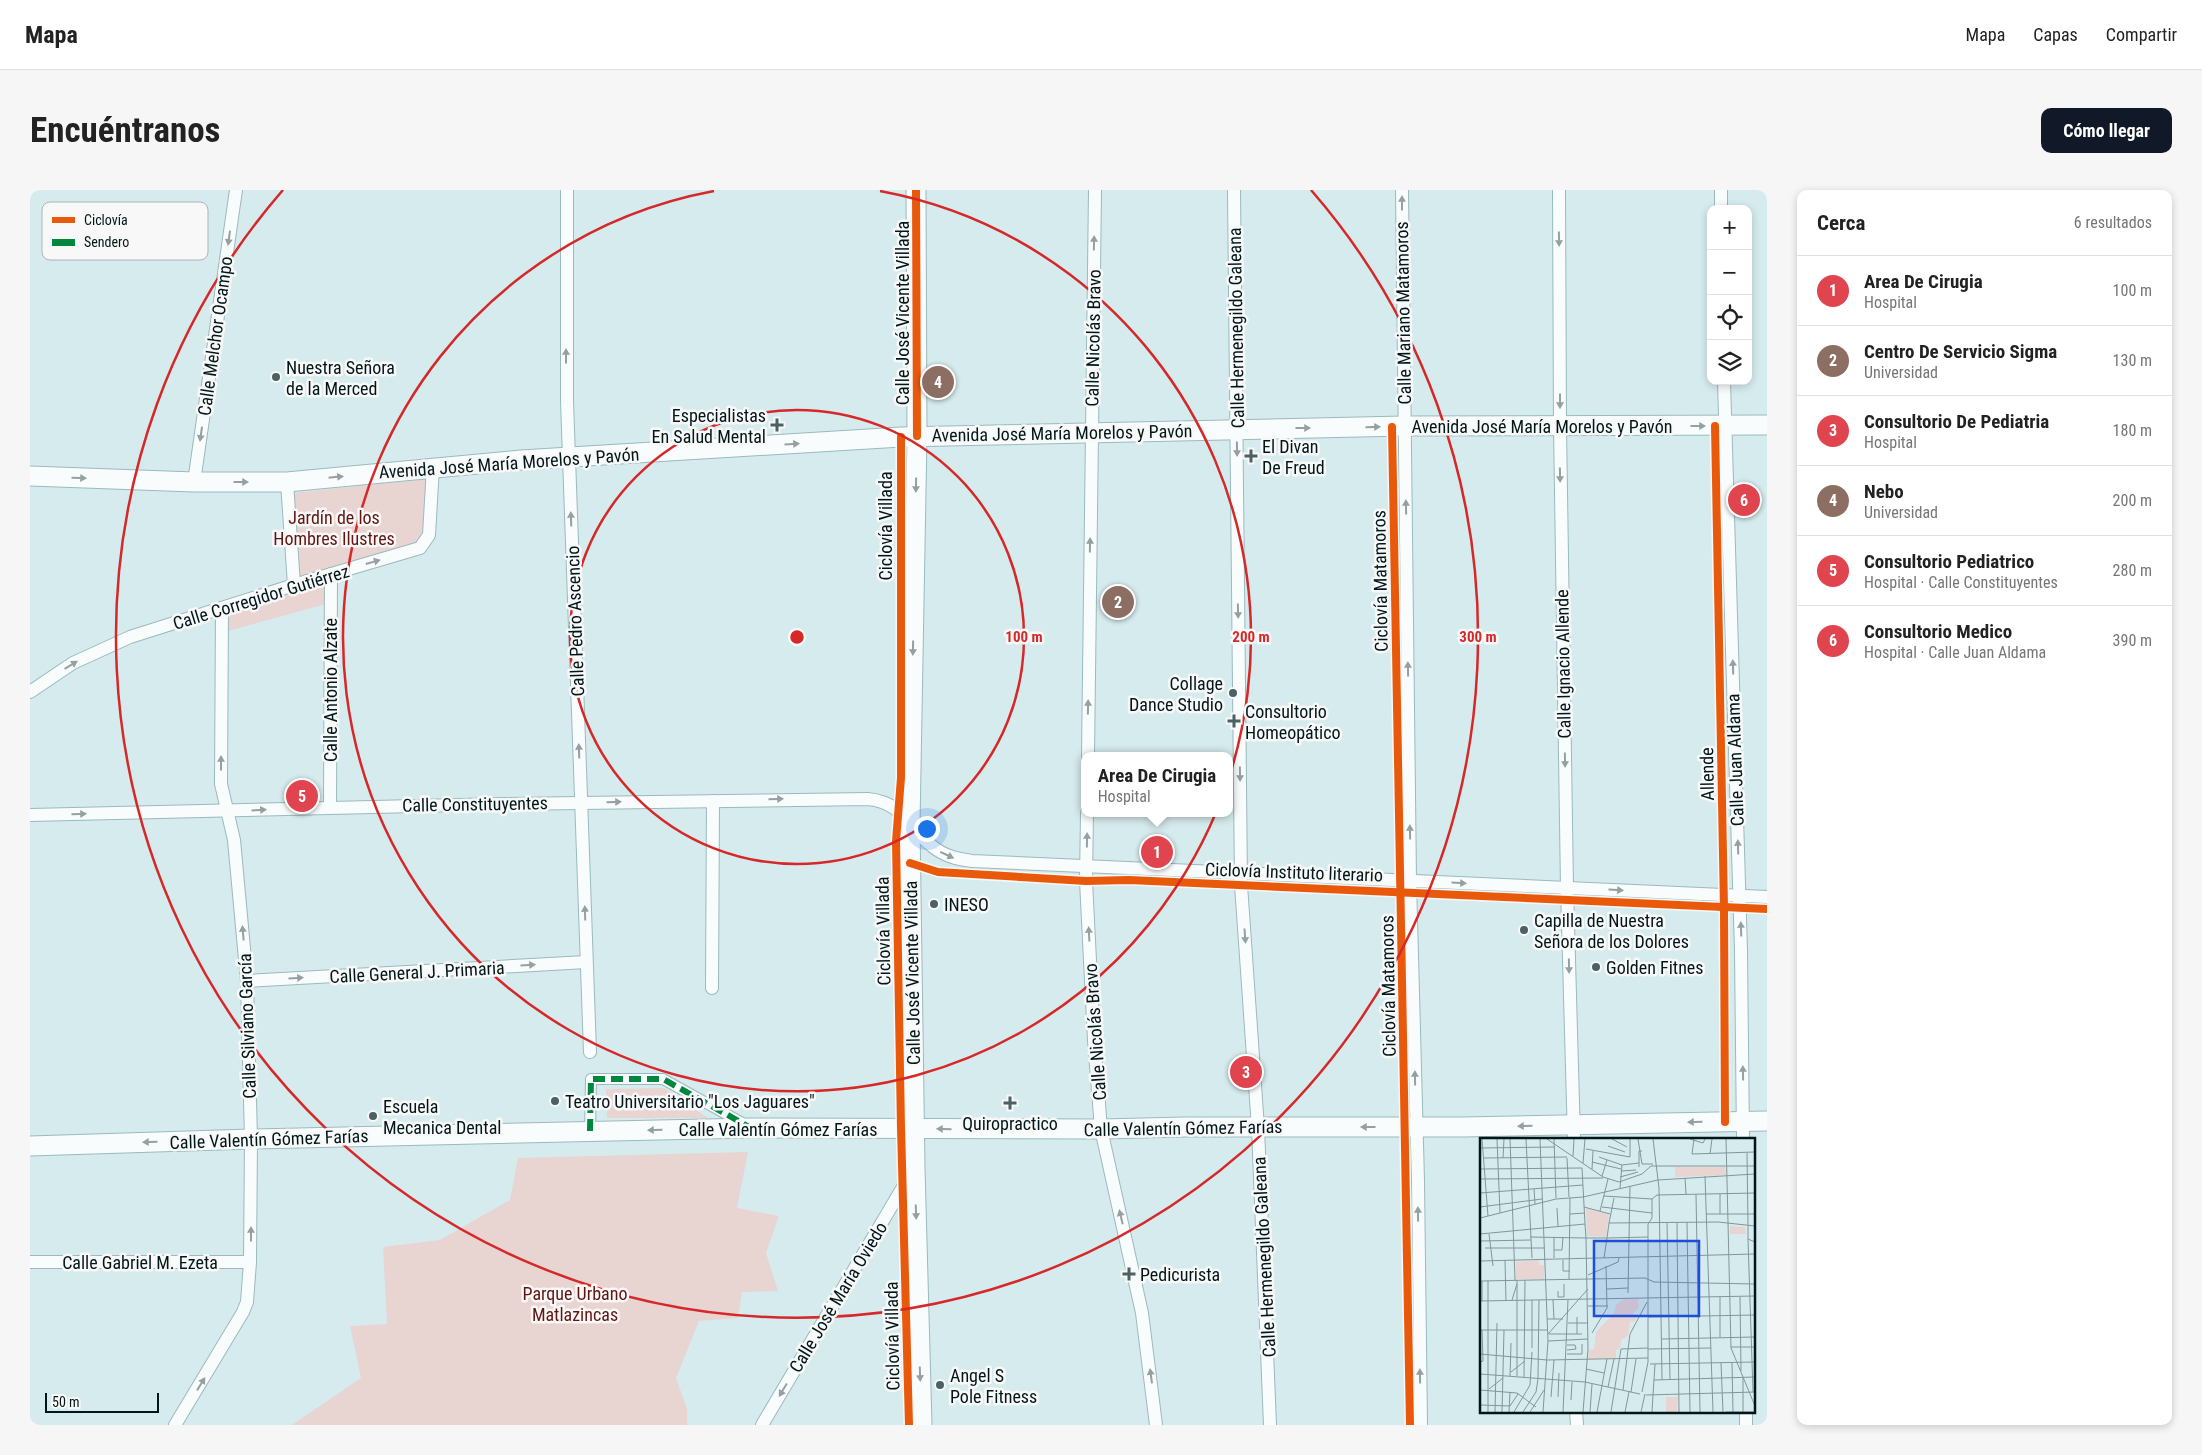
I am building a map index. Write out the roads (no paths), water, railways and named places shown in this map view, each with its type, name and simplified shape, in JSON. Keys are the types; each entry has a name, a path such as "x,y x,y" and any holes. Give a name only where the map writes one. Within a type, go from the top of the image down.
{"main road":[{"name":"Calle José Vicente Villada","path":"916,190 917,436 910,824 914,1128 922,1425"},
{"name":"Avenida José María Morelos y Pavón","path":"30,476 194,482 287,482 433,467 569,457 917,436 1404,426 1767,425"},
{"name":"Calle Valentín Gómez Farías","path":"30,1146 751,1128 1101,1129 1417,1127 1574,1132 1743,1130 1767,1121"}],"street":[{"name":"Calle Melchor Ocampo","path":"194,482 236,190"},
{"name":"Calle Pedro Ascencio","path":"567,190 566,365 590,1052"},
{"name":"Calle Nicolás Bravo","path":"1088,752 1094,190"},
{"name":"Calle Hermenegildo Galeana","path":"1234,190 1241,872 1258,1128 1270,1425"},
{"name":"Calle Mariano Matamoros","path":"1402,190 1410,880 1417,1127 1421,1425"},
{"name":"Calle Ignacio Allende","path":"1558,190 1567,888 1574,1132"},
{"path":"1721,190 1721,205"},
{"name":"Calle Juan Aldama","path":"1724,385 1740,896 1743,1130"},
{"name":"Calle Corregidor Gutiérrez","path":"30,692 73,663 115,643 294,585 423,546 429,535 433,467"},
{"path":"287,482 294,585"},
{"name":"Calle Antonio Alzate","path":"330,574 330,807"},
{"name":"Calle Silviano García","path":"175,1425 243,1312 247,1302 250,1262 251,1139 247,981 234,840 226,811 221,770 222,609"},
{"name":"Calle Constituyentes","path":"30,815 581,802 879,800 898,809 933,847 955,858 984,862 1767,897"},
{"path":"712,988 713,801"},
{"name":"Calle Nicolás Bravo","path":"1087,817 1086,868 1094,1040 1101,1129 1142,1313 1156,1425"},
{"name":"Calle General J. Primaria","path":"247,981 586,962"},
{"path":"590,1131 591,1079 663,1079 751,1128"},
{"name":"Calle José María Oviedo","path":"762,1425 915,1168"},
{"name":"Calle Gabriel M. Ezeta","path":"30,1262 250,1262"},
{"path":"1576,1412 1576,1425"},
{"path":"1746,1412 1746,1425"}],"place":[{"name":"Nuestra Señora de la Merced","path":"276,377"},
{"name":"Nebo","path":"938,382"},
{"name":"Especialistas En Salud Mental","path":"777,425"},
{"name":"El Divan De Freud","path":"1251,456"},
{"name":"Consultorio Medico","path":"1744,500"},
{"name":"Centro De Servicio Sigma","path":"1118,602"},
{"name":"Collage Dance Studio","path":"1233,693"},
{"name":"Consultorio Homeopático","path":"1234,721"},
{"name":"Consultorio Pediatrico","path":"302,796"},
{"name":"Area De Cirugia","path":"1157,852"},
{"name":"INESO","path":"934,904"},
{"name":"Capilla de Nuestra Señora de los Dolores","path":"1524,930"},
{"name":"Golden Fitnes","path":"1596,967"},
{"name":"Consultorio De Pediatria","path":"1246,1072"},
{"name":"Teatro Universitario \"Los Jaguares\"","path":"555,1101"},
{"name":"Quiropractico","path":"1010,1103"},
{"name":"Escuela Mecanica Dental","path":"373,1116"},
{"name":"Pedicurista","path":"1129,1274"},
{"name":"Angel S Pole Fitness","path":"940,1385"}],"park label":[{"name":"Jardín de los Hombres Ilustres","path":"334,527"},
{"name":"Parque Urbano Matlazincas","path":"575,1303"}]}
